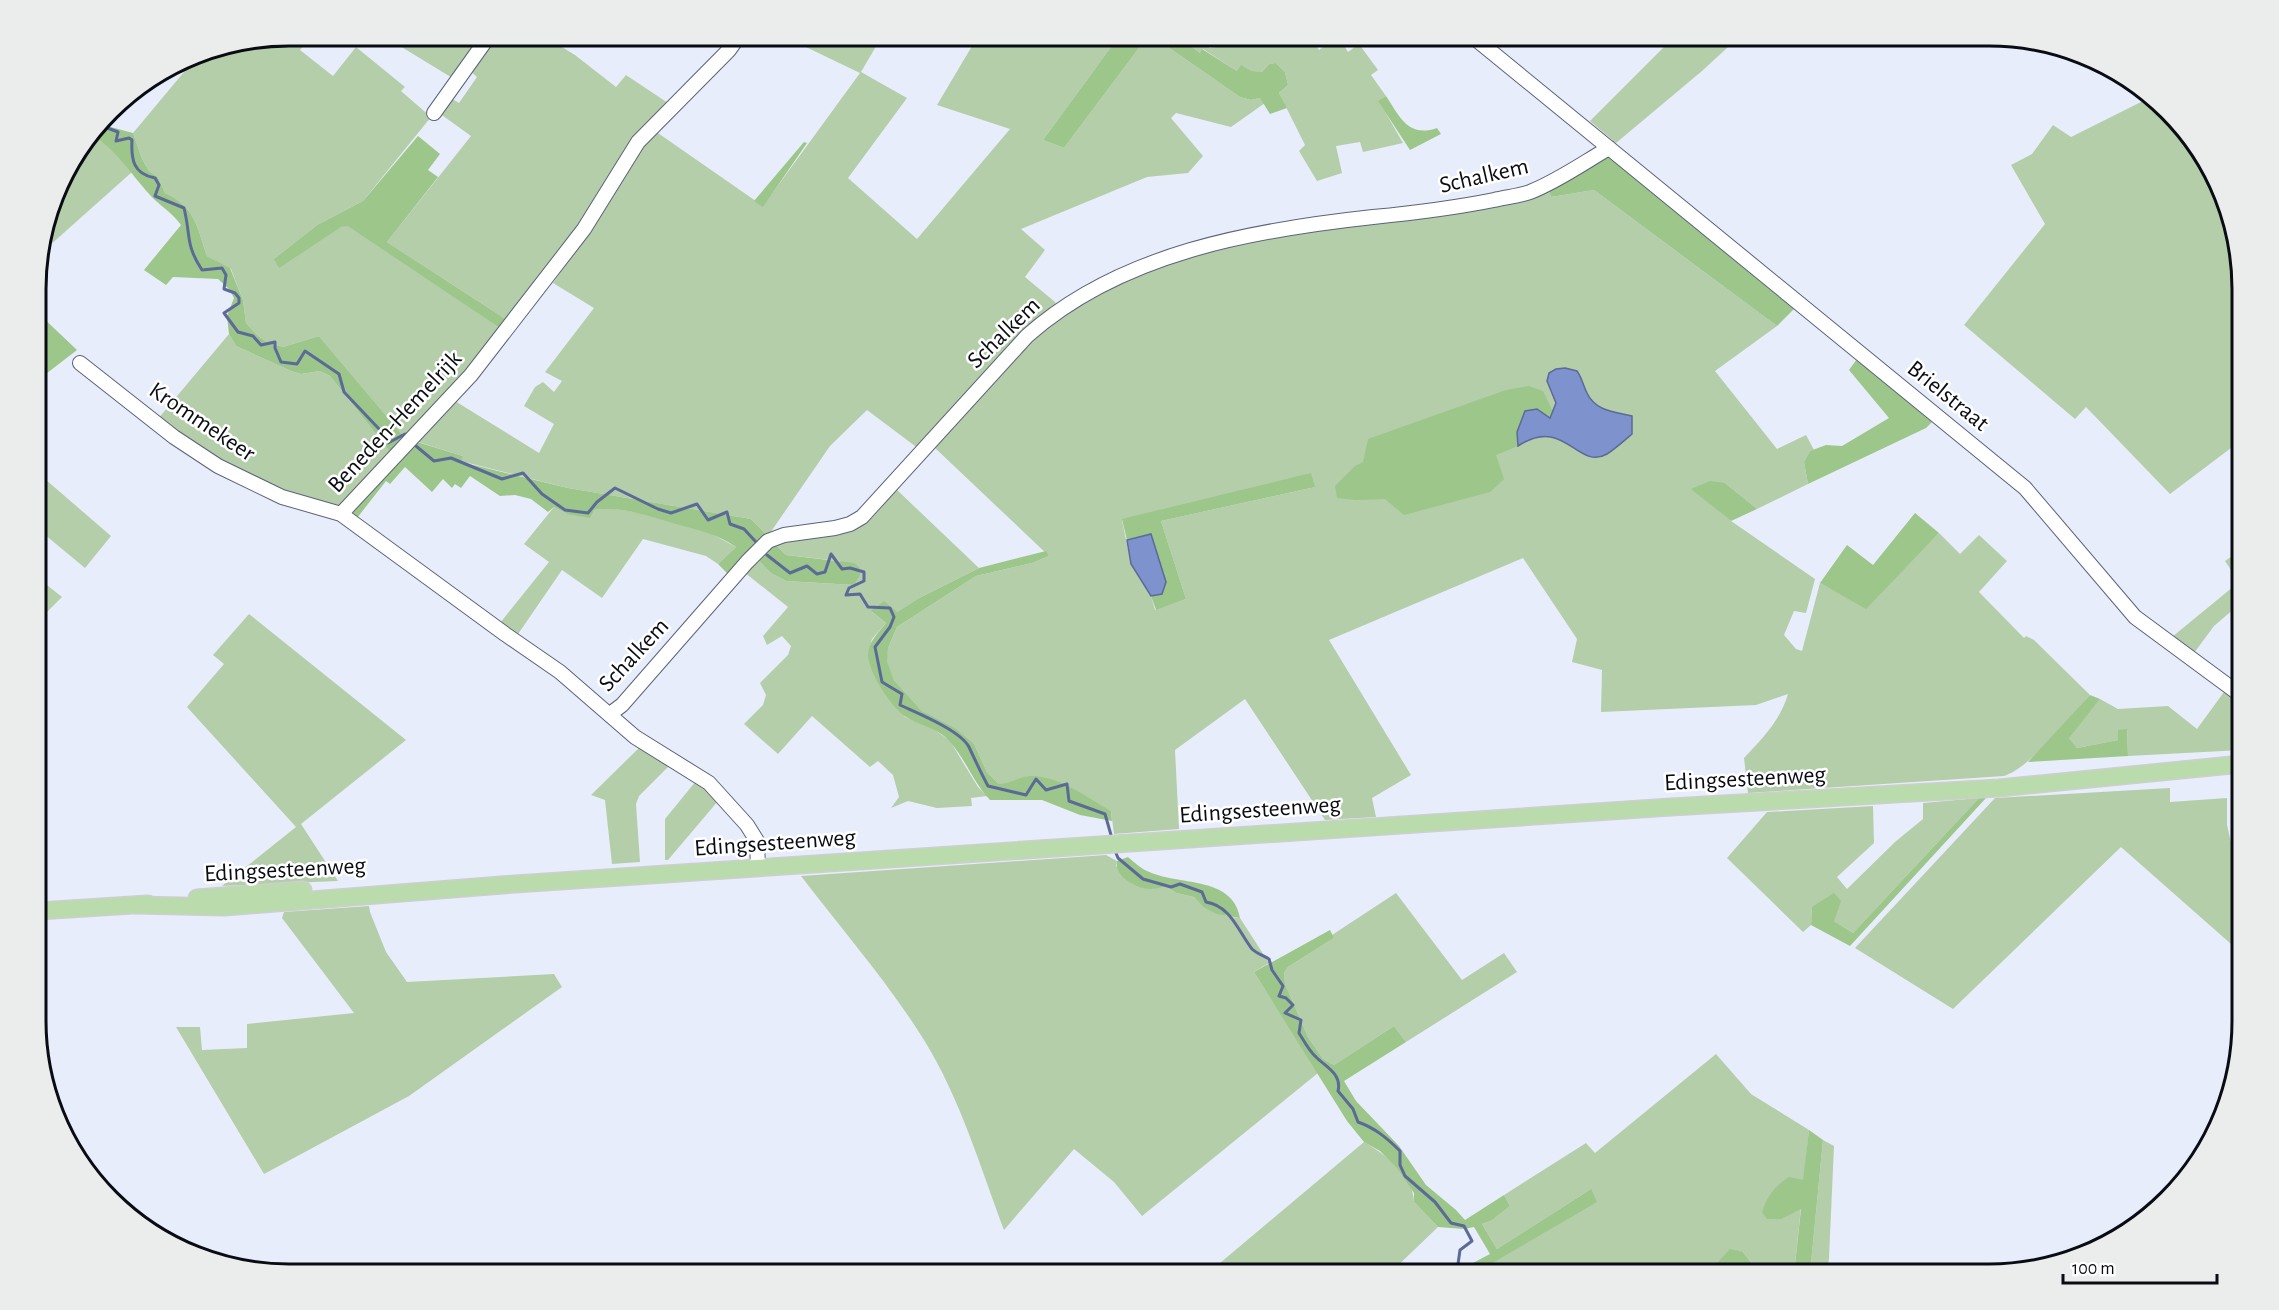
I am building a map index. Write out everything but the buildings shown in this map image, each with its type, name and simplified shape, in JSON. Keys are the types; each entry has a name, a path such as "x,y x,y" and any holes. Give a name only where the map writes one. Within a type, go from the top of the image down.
{"main road":[{"name":"Edingsesteenweg","path":"46,911 136,905 224,908 436,890 758,868 1660,808 1999,788 2232,765"},
{"name":"Edingsesteenweg","path":"2088,780 2169,780 2232,776"}],"street":[{"path":"434,113 482,46"},
{"name":"Beneden-Hemelrijk","path":"732,46 638,142 585,229 471,375 341,514 560,672 635,737 709,783 758,840 758,868"},
{"name":"Brielstraat","path":"1484,46 2025,488 2135,617 2232,689"},
{"name":"Schalkem","path":"610,714 622,705 768,541 784,535 835,528 850,524 862,517 1027,336 1045,320 1094,288 1155,261 1185,251 1272,231 1421,212 1528,193 1559,178 1609,148"},
{"name":"Krommekeer","path":"80,363 174,437 218,466 282,497 341,514"}],"green space":[{"path":"303,46 300,50 333,76 356,47 405,87 401,91 431,117 363,201 317,225 274,259 348,225 501,329 471,368 405,438 319,336 283,347 267,342 246,323 243,300 231,269 207,256 194,218 183,204 165,193 158,177 149,171 133,133 185,70 212,59 242,51"},
{"path":"400,46 477,46 454,79"},
{"path":"486,46 560,46 616,87 626,75 668,103 573,237 507,320 387,242 471,136 439,113 451,98 459,103 477,77 469,70"},
{"path":"804,46 876,46 861,72 907,98 848,178 917,239 1010,129 937,105 972,46 1112,46 1043,140 1064,148 1140,46 1166,46 1240,97 1251,100 1260,98 1265,103 1231,127 1176,113 1171,118 1203,156 1188,173 1147,177 1021,229 1045,250 1025,277 1055,302 1058,308 919,449 867,410 830,446 768,536 751,519 568,488 460,461 463,456 418,442 455,401 539,453 554,424 524,406 535,387 543,382 554,392 562,381 545,372 594,308 553,283 640,150 655,131 763,206 860,73"},
{"path":"1112,46 1140,46 1064,148 1043,140"},
{"path":"1166,46 1191,46 1200,53 1202,49 1237,71 1241,65 1251,71 1262,72 1269,64 1276,63 1285,72 1288,85 1279,93 1287,108 1270,114 1260,98 1251,100 1240,97"},
{"path":"1191,46 1210,48 1316,46 1319,50 1324,46 1344,46 1348,52 1356,46 1360,46 1378,70 1371,75 1386,96 1379,101 1403,143 1363,152 1360,142 1336,146 1342,173 1317,181 1299,151 1305,145 1279,93 1288,85 1285,72 1276,63 1269,64 1262,72 1237,71 1203,49 1200,53"},
{"path":"1665,46 1729,46 1616,143 1590,121"},
{"path":"1386,96 1406,124 1419,130 1437,128 1441,134 1410,150 1378,101"},
{"path":"2143,101 2172,129 2182,142 2200,168 2220,212 2228,242 2232,274 2232,447 2170,494 2086,407 2075,419 1964,325 2045,224 2011,165 2032,154 2053,125 2071,137"},
{"path":"109,127 133,133 149,171 158,177 165,193 183,204 194,218 207,256 230,268 243,300 246,323 267,342 283,347 319,336 405,438 391,453 330,376 320,371 301,374 291,371 236,346 229,334 227,316 234,298 229,289 218,279 173,277 166,285 144,270 181,225 99,140"},
{"path":"418,136 440,154 428,170 438,177 387,242 507,320 501,329 348,226 341,227 279,268 274,259 317,225 363,201"},
{"path":"99,139 112,148 132,172 51,245 65,197 79,168"},
{"path":"804,142 807,143 763,207 754,201"},
{"path":"1607,155 1794,309 1777,326 1594,190 1551,197 1548,189"},
{"path":"1548,189 1551,197 1594,190 1777,326 1715,371 1777,449 1806,435 1814,450 1810,451 1804,462 1808,484 1757,509 1725,483 1692,489 1731,521 1815,579 1806,613 1794,611 1784,635 1796,649 1802,651 1820,583 1866,608 1939,533 1960,554 1979,535 2007,561 1979,592 2024,638 2026,636 2034,640 2090,695 2037,753 2026,763 2004,776 1748,793 1744,758 1776,721 1788,694 1756,705 1601,712 1602,670 1572,662 1577,639 1523,558 1329,640 1411,775 1372,798 1376,817 1325,820 1245,699 1175,750 1179,829 1114,834 1111,811 1027,776 1011,784 999,784 987,772 974,744 922,711 894,680 886,662 888,648 897,627 976,576 1032,563 1049,556 934,447 1031,338 1049,324 1102,292 1175,260 1288,234","holes":["1315,487 1161,521 1186,599 1155,610 1151,596 1131,564 1122,520"]},
{"path":"46,321 77,350 46,374"},
{"path":"229,334 236,346 291,371 301,374 320,371 330,376 391,453 336,508 312,502 265,483 221,460 157,420"},
{"path":"1857,359 1932,422 1926,428 1808,484 1804,462 1810,451 1826,445 1842,446 1889,418 1849,370"},
{"path":"1529,386 1543,391 1552,410 1550,418 1537,409 1517,432 1518,446 1496,455 1504,479 1490,492 1404,515 1385,499 1337,498 1335,486 1355,466 1363,462 1368,439 1506,390"},
{"path":"417,442 463,456 461,462 568,488 751,519 768,536 730,576 718,564 736,547 707,533 615,509 594,510 590,518 567,514 554,507 548,512 531,499 515,495 500,496 470,476 461,488 455,484 452,488 443,479 432,492 405,467 390,484 386,481 357,518 352,511"},
{"path":"1311,473 1315,487 1161,521 1186,599 1156,610 1151,596 1162,594 1151,534 1127,540 1122,519"},
{"path":"46,480 111,536 85,568 46,536"},
{"path":"1710,481 1725,483 1757,509 1731,521 1691,489"},
{"path":"896,489 979,568 919,598 897,612 872,612 886,623 872,639 868,654 905,717 935,730 950,741 978,787 987,796 971,798 972,806 937,808 908,801 891,808 899,797 893,775 878,761 870,767 812,716 778,754 744,724 763,705 766,695 760,683 788,655 791,646 782,636 767,645 763,636 788,607 744,572 756,558 771,573 786,581 854,585 840,561 786,555 775,544 836,535 858,528 873,517"},
{"path":"554,507 567,514 609,508 642,513 706,531 736,547 718,564 706,556 643,539 602,598 562,570 516,637 500,623 549,562 524,544"},
{"path":"1915,513 1939,533 1866,609 1820,583 1847,545 1873,565"},
{"path":"775,544 786,555 854,563 859,567 860,575 854,585 786,581 771,573 756,558"},
{"path":"1046,551 1049,556 1032,563 976,576 897,627 888,648 887,662 894,680 922,711 956,729 974,744 987,772 999,784 1030,776 1062,783 1111,811 1112,821 1080,815 1042,800 990,800 946,737 911,720 894,706 882,689 869,662 870,646 886,623 871,611 884,601 897,612 919,598 979,568"},
{"path":"2232,556 2232,572 2225,561"},
{"path":"46,584 62,597 46,613"},
{"path":"2232,588 2232,611 2214,626 2194,653 2172,637"},
{"path":"249,614 406,740 301,824 338,881 222,886 296,827 187,707 224,664 213,655"},
{"path":"2224,692 2232,698 2232,751 2128,756 2127,729 2118,740 2077,748 2068,737 2100,699 2118,709 2168,706 2197,729"},
{"path":"2090,695 2100,699 2069,738 2077,748 2118,740 2118,730 2127,729 2128,756 2028,762"},
{"path":"641,746 671,764 639,796 636,804 640,862 612,864 605,800 591,795"},
{"path":"696,781 718,801 668,860 665,860 665,819"},
{"path":"2170,788 2170,802 2227,798 2227,825 2232,847 2232,944 2121,847 1953,1009 1855,948 1995,798"},
{"path":"1979,798 1853,933 1812,907 1811,925 1803,932 1727,858 1767,812 1873,806 1874,843 1837,877 1847,889 1895,842 1923,819 1923,803"},
{"path":"1979,798 1986,798 1850,946 1811,925 1812,907 1834,893 1841,901 1834,921 1853,933"},
{"path":"1106,855 1117,861 1116,866 1151,889 1166,886 1176,893 1194,897 1203,907 1230,917 1240,918 1269,963 1254,972 1318,1073 1142,1216 1114,1182 1074,1149 1004,1230 969,1133 937,1062 895,998 801,876"},
{"path":"1128,857 1144,870 1159,876 1215,888 1227,895 1235,904 1240,918 1217,914 1203,907 1194,897 1176,893 1166,886 1151,889 1133,884 1123,877 1117,867 1117,861"},
{"path":"1396,893 1462,980 1504,953 1517,972 1406,1042 1394,1026 1334,1065 1323,1059 1308,1037 1285,984 1284,973 1288,967 1334,938 1332,935"},
{"path":"369,906 386,952 407,982 554,974 562,987 409,1096 264,1174 176,1027 200,1027 202,1050 247,1048 247,1024 354,1013 282,918 284,912"},
{"path":"1330,930 1334,938 1288,967 1284,973 1285,984 1308,1037 1323,1059 1334,1065 1394,1026 1406,1042 1344,1081 1356,1101 1399,1146 1426,1185 1465,1220 1504,1195 1510,1206 1491,1221 1482,1224 1497,1249 1591,1189 1597,1202 1491,1264 1471,1264 1490,1254 1474,1227 1464,1229 1438,1227 1414,1202 1414,1193 1397,1168 1380,1151 1364,1142 1347,1121 1254,972"},
{"path":"1716,1054 1751,1094 1809,1130 1795,1264 1752,1264 1743,1252 1718,1264 1490,1264 1591,1189 1497,1249 1482,1224 1491,1221 1510,1206 1504,1195 1586,1143 1595,1153"},
{"path":"1809,1130 1823,1140 1811,1264 1795,1264 1801,1209 1781,1219 1767,1219 1762,1212 1769,1196 1784,1180 1789,1177 1803,1180"},
{"path":"1823,1140 1834,1146 1829,1258 1828,1264 1811,1264"},
{"path":"1364,1142 1389,1159 1404,1175 1413,1192 1414,1202 1438,1227 1399,1264 1219,1264"},
{"path":"1730,1249 1743,1252 1752,1264 1718,1264"}],"water":[{"path":"1565,368 1577,371 1595,404 1606,410 1632,416 1632,434 1607,454 1596,457 1587,456 1559,439 1548,437 1534,438 1518,446 1517,432 1525,411 1537,409 1550,418 1556,403 1547,381 1549,373"},
{"path":"1151,534 1166,582 1162,594 1151,596 1131,564 1127,540"}],"waterway":[{"path":"108,128 118,132 116,141 129,138 132,140 135,165 142,173 155,178 159,185 155,196 184,208 193,253 202,270 222,268 226,275 224,289 235,293 239,298 239,303 224,313 238,332 253,336 261,345 275,342 281,362 297,364 305,351 339,374 344,392 380,430 381,436 388,443 405,434"},
{"path":"416,446 434,461 451,458 502,479 523,473 542,494 565,510 588,513 597,502 615,488 671,513 697,504 708,520 727,512 730,524 744,529 756,542"},
{"path":"767,555 790,573 807,566 817,574 825,572 831,554 842,569 850,568 864,572 864,581 849,588 846,595 860,594 868,607 890,608 894,617 890,627 875,647 882,682 902,694 900,705 957,734 969,747 988,786 1026,795 1036,779 1046,790 1067,784 1069,801 1105,814 1111,835"},
{"path":"1116,853 1118,858 1143,879 1171,887 1180,884 1202,892 1206,902 1215,904 1228,914 1252,949 1269,959 1272,970 1283,986 1279,996 1286,998 1293,1005 1285,1013 1301,1020 1299,1033 1311,1052 1336,1076 1338,1091 1353,1109 1358,1122 1370,1127 1400,1151 1400,1165 1405,1176 1435,1202 1451,1223 1464,1226 1472,1241 1460,1250 1458,1264"}]}
